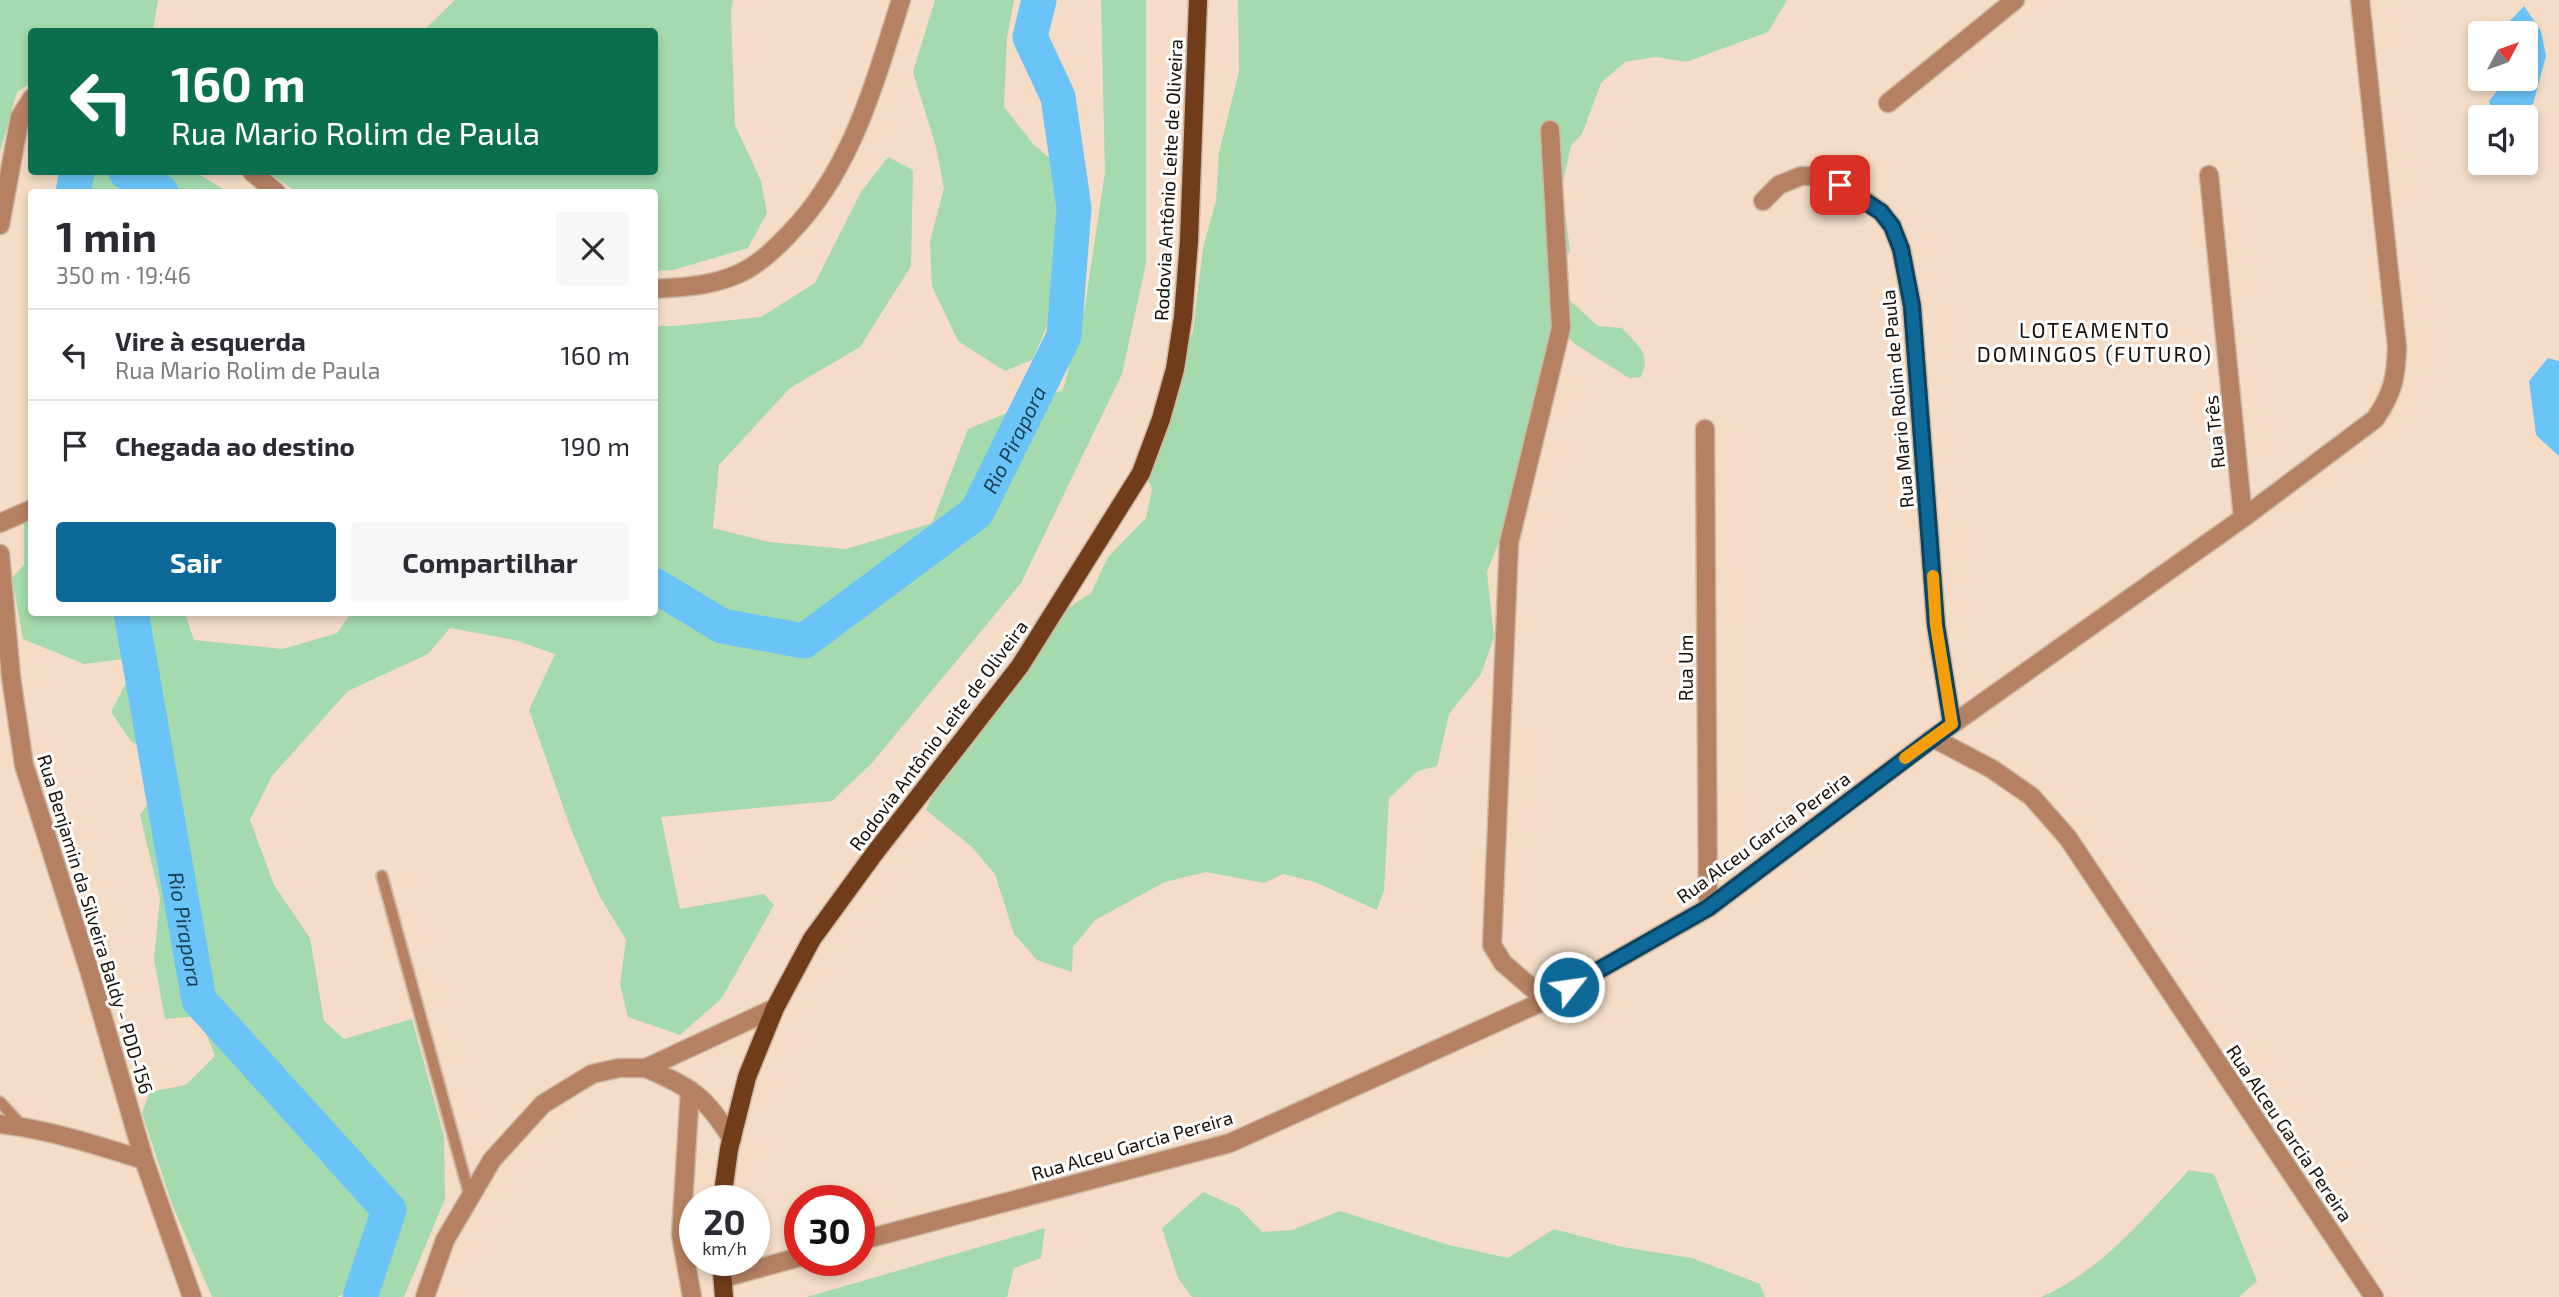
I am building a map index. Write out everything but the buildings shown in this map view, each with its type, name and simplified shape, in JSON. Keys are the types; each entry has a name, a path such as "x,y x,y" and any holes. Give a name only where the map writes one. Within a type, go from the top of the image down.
{"main road":[{"name":"Rodovia Antônio Leite de Oliveira","path":"724,1185 747,1077 775,1008 812,939 874,854 1020,666 1141,473 1161,419 1175,369 1183,317 1189,241 1198,0"},
{"path":"722,1276 724,1297"}],"street":[{"path":"658,289 700,286 740,273 776,248 807,216 847,154 872,91 901,0"},
{"path":"1888,103 2015,0"},
{"path":"1933,738 2243,518 2375,419 2389,398 2396,374 2397,346 2360,0"},
{"path":"0,225 20,117 28,104"},
{"path":"1546,1000 1503,963 1492,945 1509,543 1561,328 1550,130"},
{"path":"256,175 273,189"},
{"name":"Rua Três","path":"2209,175 2243,518"},
{"name":"Rua Mario Rolim de Paula","path":"1763,201 1779,186 1801,176 1824,176 1881,212 1892,226 1901,249 1912,306 1936,625 1952,724"},
{"name":"Rua Um","path":"1705,429 1708,908"},
{"path":"0,523 28,511"},
{"name":"Rua Benjamin da Silveira Baldy - PDD-156","path":"0,554 24,765 90,973 144,1160 192,1297"},
{"name":"Rua Alceu Garcia Pereira","path":"875,1237 1230,1143 1546,1000 1708,908 1933,738 1992,769 2031,796 2068,838 2374,1297"},
{"path":"425,1297 445,1240 492,1160 543,1104 592,1074 619,1068 646,1068 775,1008"},
{"path":"646,1068 691,1090 709,1107 732,1139"},
{"path":"691,1090 681,1235 692,1297"},
{"path":"0,1124 23,1127 144,1160"}],"lane":[{"path":"382,876 471,1197"},
{"path":"0,1102 23,1127"}],"green space":[{"path":"0,0 158,0 153,28 28,28 28,85 17,92 0,152"},
{"path":"455,0 733,0 731,13 735,125 761,181 767,213 748,248 673,270 658,271 658,189 292,189 272,175 658,175 658,28 426,28"},
{"path":"935,0 1014,0 1007,38 1004,107 1034,145 1060,167 1054,310 1032,360 1005,371 958,341 932,286 930,241 944,188 936,147 913,72"},
{"path":"1101,0 1146,0 1146,263 1122,374 1021,583 872,763 832,801 661,817 680,909 764,894 774,905 722,998 680,1035 628,1017 620,984 626,940 600,897 572,832 529,710 555,654 515,640 450,628 428,654 348,691 272,776 250,820 274,885 310,938 324,1021 344,1039 412,1019 444,1136 445,1199 404,1297 345,1297 343,1294 337,1297 212,1297 172,1204 142,1113 150,1092 186,1085 215,1056 200,1016 165,1019 154,959 160,898 140,815 173,766 131,741 111,712 139,657 84,664 23,639 12,578 24,565 24,518 28,517 28,616 186,616 194,640 283,649 337,633 349,616 658,616 658,326 761,317 815,283 861,192 888,157 913,170 911,266 860,347 790,388 719,465 713,528 769,542 846,549 932,523 968,429 1063,390 1085,306 1105,172"},
{"path":"1238,0 1787,0 1768,32 1686,62 1656,57 1625,62 1601,83 1582,134 1571,146 1562,186 1570,251 1553,278 1564,295 1598,326 1622,328 1644,355 1644,369 1641,377 1629,378 1575,344 1558,327 1550,330 1542,390 1518,493 1487,572 1494,637 1481,674 1449,714 1437,766 1418,771 1389,798 1384,890 1377,910 1315,882 1283,874 1264,883 1206,872 1165,882 1095,920 1073,947 1072,972 1037,960 1014,934 995,874 972,847 926,810 942,774 1056,616 1091,593 1108,557 1146,518 1152,489 1137,452 1161,421 1193,331 1203,248 1216,201 1219,153 1239,71"},
{"path":"69,175 200,175 223,189 75,189 67,180"},
{"path":"2189,1170 2214,1174 2257,1281 2239,1297 2041,1297 2063,1286 2102,1258 2139,1224"},
{"path":"1203,1192 1239,1208 1262,1232 1292,1230 1340,1211 1449,1245 1508,1258 1554,1229 1622,1247 1692,1258 1760,1284 1765,1297 1192,1297 1178,1278 1162,1228"},
{"path":"1045,1228 1041,1258 1014,1268 1007,1297 807,1297"}],"water":[{"path":"2524,6 2534,21 2510,21"},
{"path":"2538,27 2546,56 2538,86"},
{"path":"2497,91 2537,91 2532,105 2490,105 2489,101"},
{"path":"2548,358 2559,361 2559,456 2536,435 2529,381"}],"waterway":[{"name":"Rio Pirapora","path":"658,587 722,626 804,641 977,512 1064,336 1074,208 1058,97 1030,37 1039,0"},
{"name":"Rio Pirapora","path":"74,189 76,175"},
{"name":"Rio Pirapora","path":"131,175 156,189"},
{"name":"Rio Pirapora","path":"132,616 199,1000 389,1210 360,1297"}],"slow traffic":[{"path":"1905,758 1952,724 1936,625 1933,576"}],"district":[{"name":"LOTEAMENTO DOMINGOS (FUTURO)","path":"2095,341"}],"route":[{"path":"1569,987 1708,908 1952,724 1936,625 1912,306 1901,249 1892,226 1881,212 1840,185"}]}
